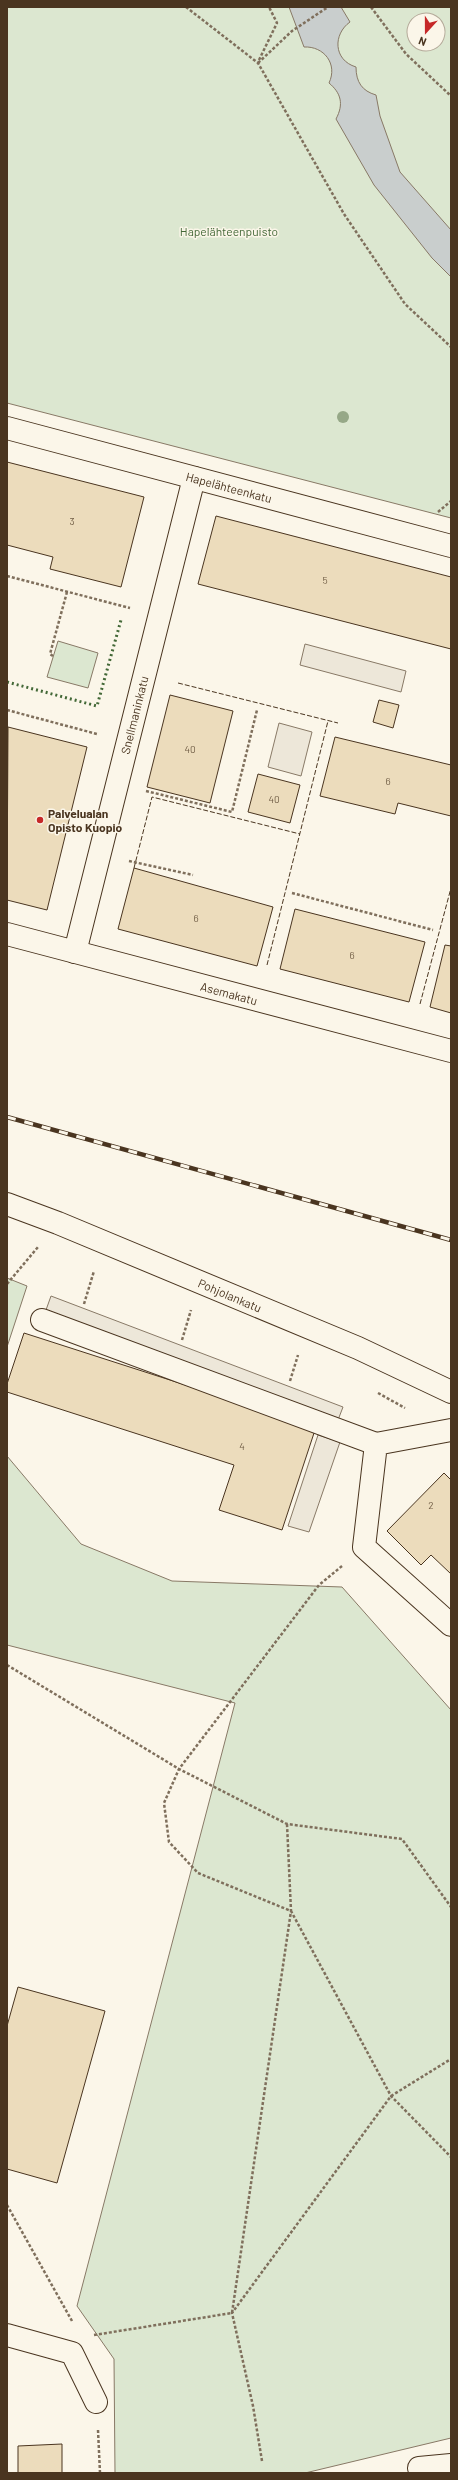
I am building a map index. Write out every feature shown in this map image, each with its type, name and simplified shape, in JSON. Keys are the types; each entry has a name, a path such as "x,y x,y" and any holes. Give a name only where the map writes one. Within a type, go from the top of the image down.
{"street":[{"name":"Hapelähteenkatu","path":"7,428 451,546"},
{"name":"Snellmaninkatu","path":"75,952 194,478"},
{"name":"Asemakatu","path":"7,934 451,1051"},
{"name":"Pohjolankatu","path":"7,1204 65,1226 358,1348 451,1392"},
{"path":"42,1320 376,1444 451,1430"},
{"path":"376,1444 364,1547 451,1625"},
{"path":"7,2335 72,2353 96,2402"},
{"path":"419,2468 451,2465"}],"path":[{"path":"186,7 258,62 344,214 396,291 405,304 451,347"},
{"path":"258,62 277,23 269,7"},
{"path":"258,62 292,31 328,7"},
{"path":"370,7 406,54 451,96"},
{"path":"438,512 451,501"},
{"path":"7,576 130,608"},
{"path":"53,656 50,654 67,592"},
{"path":"7,710 97,734"},
{"path":"144,790 232,812 257,710"},
{"path":"126,860 193,876"},
{"path":"292,893 433,930"},
{"path":"7,1284 40,1245"},
{"path":"75,1332 95,1268"},
{"path":"364,1547 320,1585 179,1768 164,1803 169,1842 198,1873 291,1911 391,2096 451,2156"},
{"path":"7,1665 179,1768 287,1824 402,1839 451,1907"},
{"path":"262,2461 253,2406 232,2313 291,1911 287,1824"},
{"path":"89,2336 232,2313 391,2096 451,2059"},
{"path":"7,2205 73,2323"},
{"path":"96,2402 100,2473"}],"green space":[{"name":"Hapelähteenpuisto","path":"7,7 451,7 451,518 7,403"},
{"path":"58,641 98,653 88,688 47,677"},
{"path":"7,1278 27,1286 7,1347"},
{"path":"7,1456 81,1544 172,1581 342,1587 451,1710 451,2438 305,2473 115,2473 114,2359 77,2306 235,1703 7,1645"}],"shaded area":[{"path":"289,7 341,7 350,22 344,27 338,40 340,53 348,64 356,67 357,77 361,85 367,91 376,95 380,116 400,172 451,230 451,277 432,258 374,185 336,119 340,108 340,99 339,95 329,83 332,69 330,63 323,53 311,47 304,47"},
{"path":"305,644 406,671 401,692 300,665"},
{"path":"279,723 312,732 301,776 268,767"},
{"path":"51,1296 343,1407 338,1420 46,1310"},
{"path":"318,1435 340,1442 309,1532 288,1526"}],"building":[{"path":"7,462 144,497 121,587 50,569 53,557 7,545"},
{"path":"216,516 451,577 451,649 198,584"},
{"path":"170,695 233,711 210,803 147,787"},
{"path":"379,700 399,705 393,728 373,722"},
{"name":"Palvelualan Opisto Kuopio","path":"8,727 87,747 47,910 7,900"},
{"path":"335,737 451,765 451,816 398,803 395,814 320,796"},
{"path":"258,774 300,785 290,823 248,812"},
{"path":"134,868 273,907 257,966 118,929"},
{"path":"295,909 425,942 409,1002 280,969"},
{"path":"445,945 451,946 451,1013 430,1007"},
{"path":"24,1333 316,1427 282,1530 219,1510 234,1465 7,1392 7,1384"},
{"path":"444,1473 451,1480 451,1574 431,1555 421,1565 387,1531"},
{"path":"18,1987 105,2011 57,2183 7,2169 7,2026"},
{"path":"62,2444 62,2473 18,2473 18,2446"}],"railway":[{"path":"7,1117 451,1240"}],"hedge":[{"path":"7,682 97,706 121,620"}],"fence":[{"path":"178,683 338,723"},
{"path":"267,965 328,721"},
{"path":"134,868 152,797 300,834"},
{"path":"420,1004 451,888"}],"place":[{"name":"Palvelualan Opisto Kuopio","path":"40,820"}]}
